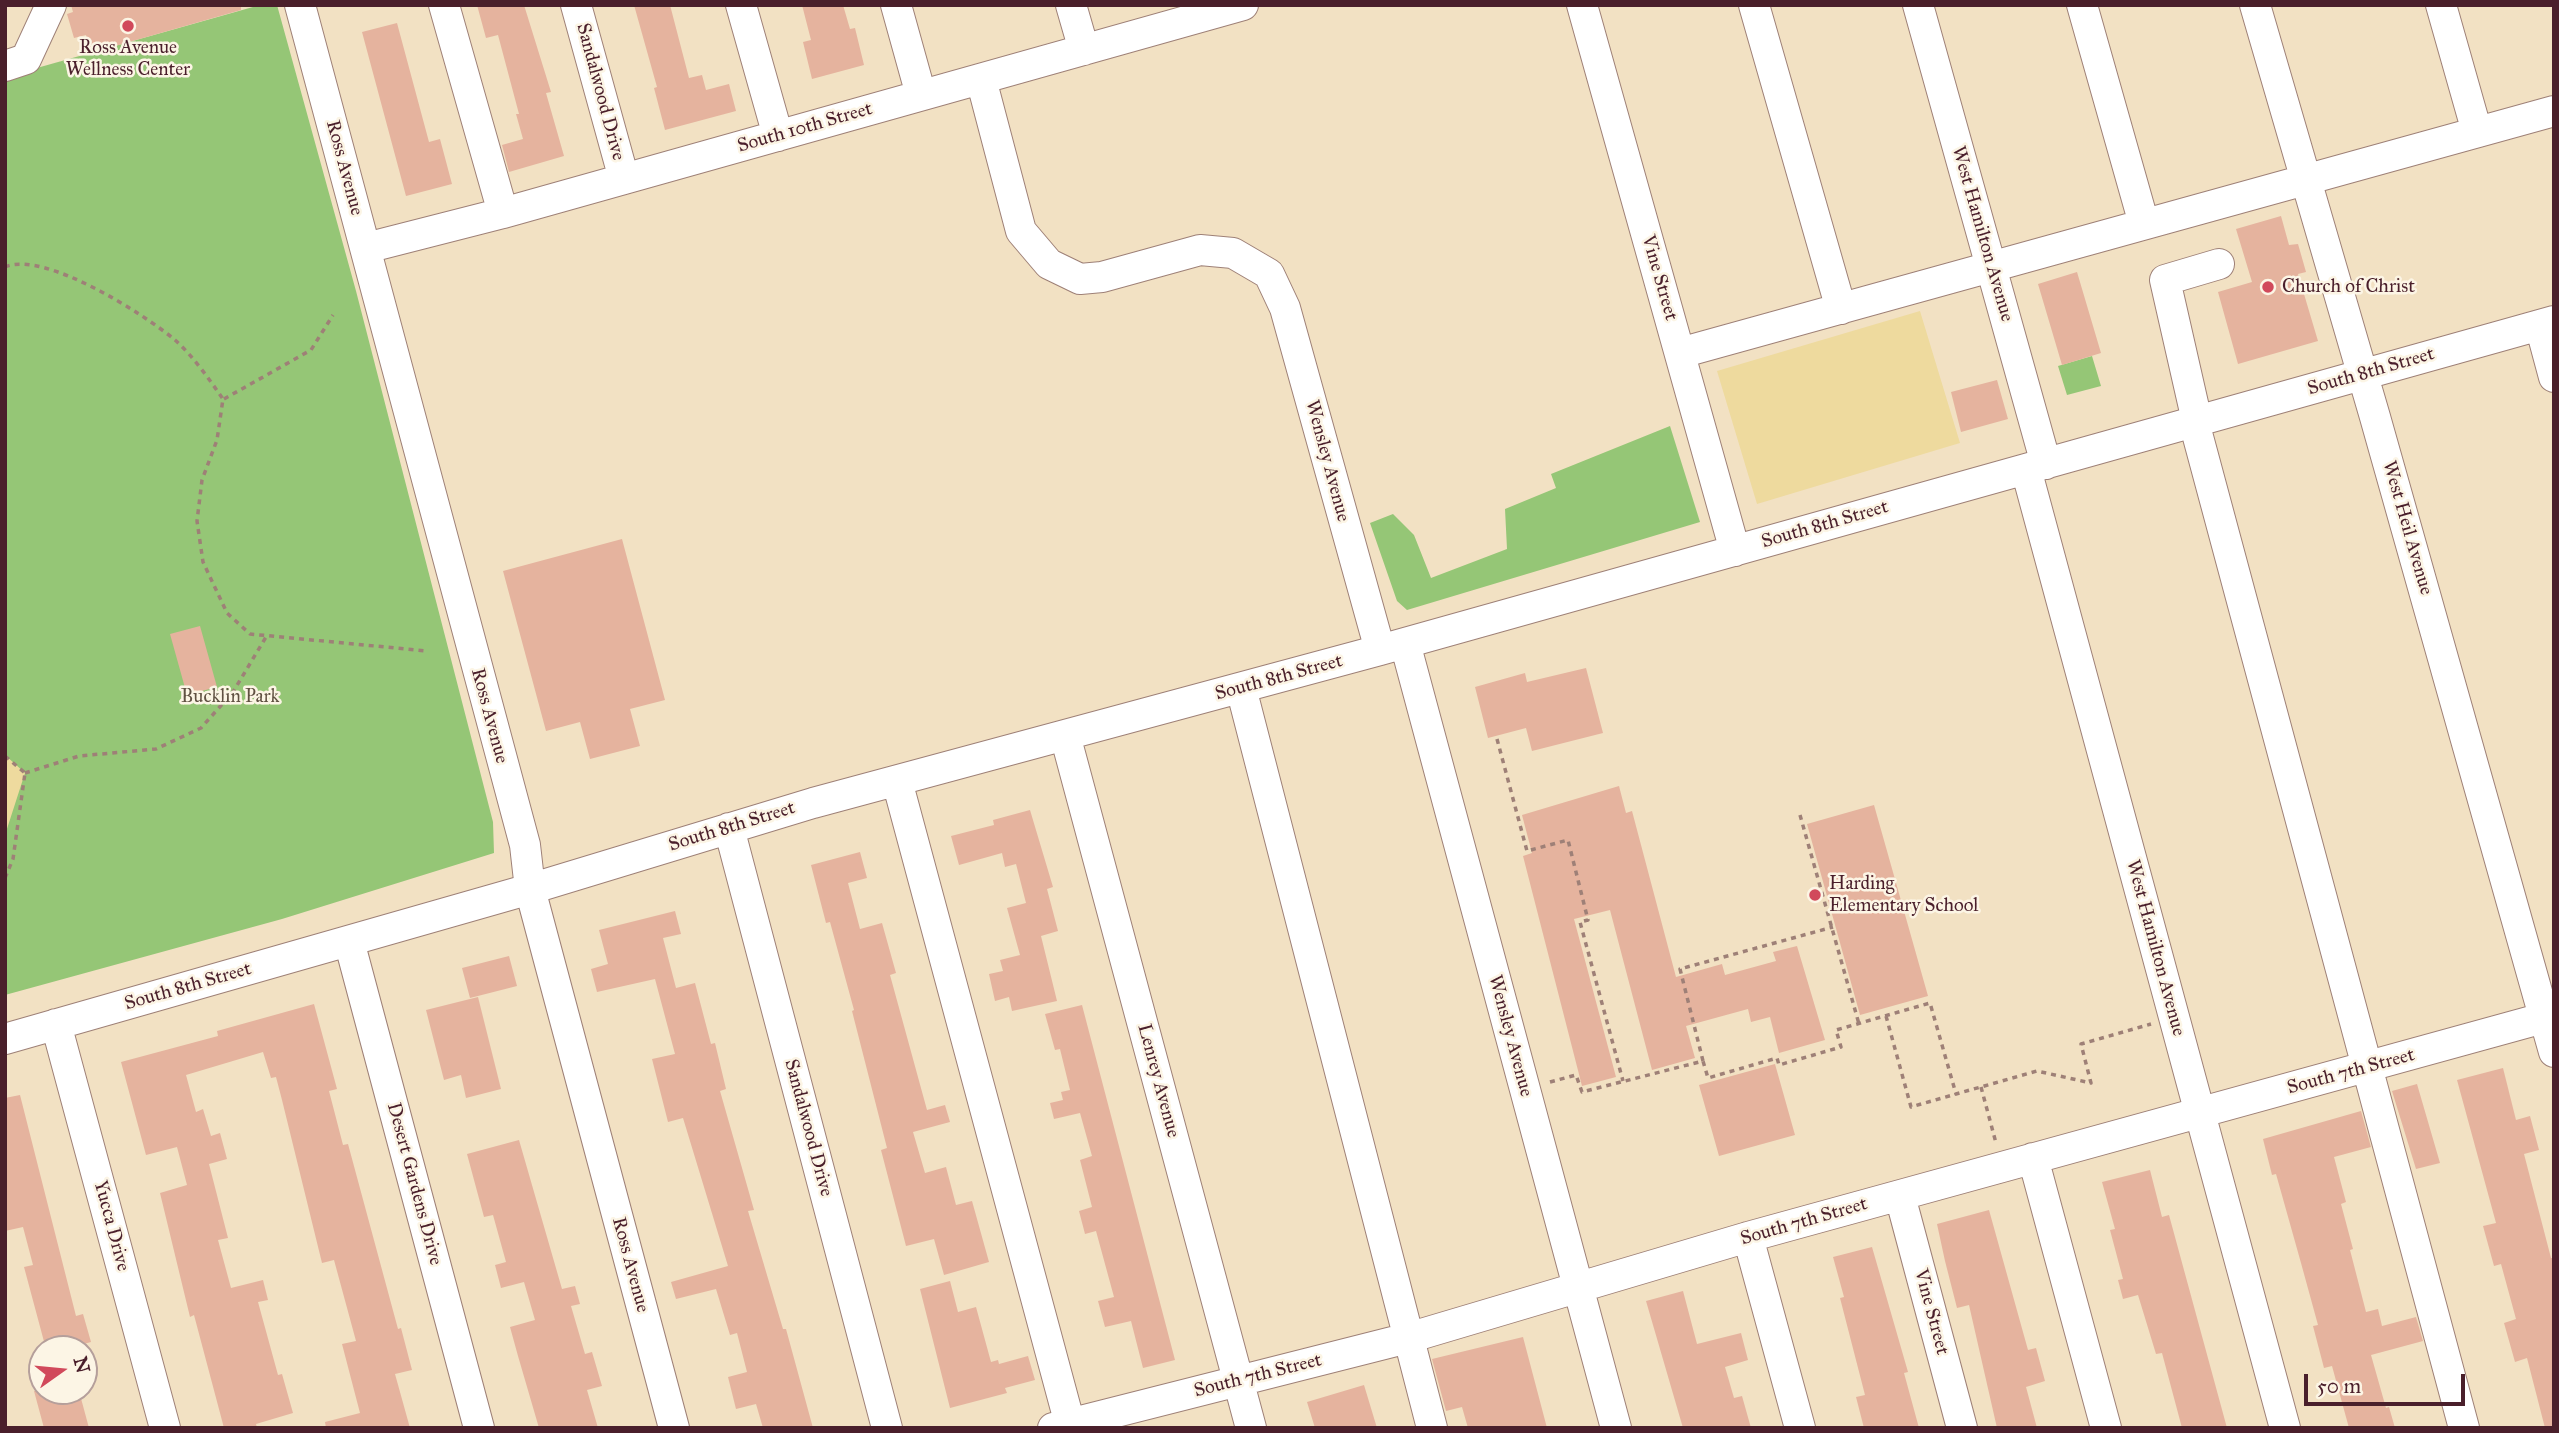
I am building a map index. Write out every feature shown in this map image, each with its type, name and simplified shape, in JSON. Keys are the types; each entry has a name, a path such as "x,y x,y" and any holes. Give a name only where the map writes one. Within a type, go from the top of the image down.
{"street":[{"path":"5,65 26,59 51,5"},
{"name":"Ross Avenue","path":"300,5 525,845 530,889 674,1428"},
{"path":"444,5 503,213"},
{"name":"Sandalwood Drive","path":"576,5 624,179"},
{"path":"741,5 778,135"},
{"path":"896,5 920,95"},
{"path":"1072,5 1084,50"},
{"name":"Vine Street","path":"1583,5 1735,551"},
{"path":"1754,5 1841,309"},
{"name":"West Hamilton Avenue","path":"1918,5 1991,267 2036,466 2174,1017 2285,1428"},
{"path":"2082,5 2144,225"},
{"name":"West Heil Avenue","path":"2255,5 2549,1016 2554,1052"},
{"path":"2441,5 2477,132"},
{"name":"South 10th Street","path":"366,248 503,213 1237,6"},
{"name":"Wensley Avenue","path":"981,79 1021,231 1049,264 1080,279 1102,277 1200,250 1233,253 1269,274 1285,308 1393,647 1524,1089 1616,1428"},
{"path":"1680,354 2554,111"},
{"path":"2219,264 2165,280 2196,421 2464,1428"},
{"path":"2547,323 2554,377"},
{"name":"South 8th Street","path":"5,1039 530,889 729,828 1393,647 2547,323"},
{"path":"1241,688 1432,1428"},
{"name":"Lenrey Avenue","path":"1065,735 1251,1428"},
{"path":"897,781 1065,1426"},
{"name":"Sandalwood Drive","path":"729,828 887,1428"},
{"name":"Desert Gardens Drive","path":"349,941 479,1428"},
{"name":"South 7th Street","path":"1065,1426 1408,1338 1578,1290 1748,1237 2549,1016"},
{"name":"Yucca Drive","path":"56,1024 165,1428"},
{"path":"2033,1158 2106,1428"},
{"name":"Vine Street","path":"1900,1196 1962,1428"},
{"path":"1748,1237 1800,1428"}],"path":[{"path":"5,267 17,262 49,267 88,284 175,340 223,399 217,440 202,481 197,521 203,562 227,613 250,634 427,651"},
{"path":"223,399 311,350 333,315"},
{"path":"25,773 79,756 156,749 201,728 233,692 266,637"},
{"path":"1497,739 1527,851 1568,840 1588,920 1580,922 1623,1081"},
{"path":"5,756 25,773"},
{"path":"5,878 13,859 25,773"},
{"path":"1800,815 1859,1024"},
{"path":"1832,927 1680,969 1708,1078 1777,1058 1779,1065 1841,1047 1836,1030 1930,1003 1956,1094"},
{"path":"1886,1016 1910,1107 2037,1071 2091,1083 2081,1044 2174,1017"},
{"path":"1524,1089 1576,1075 1582,1092 1703,1060"},
{"path":"1981,1087 2002,1167"}],"green space":[{"name":"Bucklin Park","path":"260,5 277,5 356,291 493,822 494,853 282,919 5,995 5,77"},
{"path":"2092,356 2101,386 2067,395 2058,366"},
{"path":"1670,426 1700,522 1407,610 1397,601 1370,523 1393,514 1414,535 1431,578 1507,549 1505,509 1556,488 1551,474"}],"sand":[{"path":"1920,311 1960,443 1757,504 1717,371"},
{"path":"5,755 25,773 5,835"}],"building":[{"name":"Ross Avenue Wellness Center","path":"71,5 241,5 241,10 115,46 113,42 90,49 86,35 74,38 67,14 73,12"},
{"path":"477,5 524,5 551,92 546,93 564,156 509,172 502,145 523,139 516,114 519,114 498,35 486,38"},
{"path":"634,5 670,5 689,78 702,75 706,90 729,84 736,111 665,130 654,88 657,87"},
{"path":"802,5 843,5 850,29 855,28 864,65 812,79 803,42 811,40"},
{"path":"397,23 429,142 440,139 452,184 406,196 362,32"},
{"name":"Church of Christ","path":"2281,216 2289,245 2298,244 2306,272 2298,274 2318,341 2238,364 2218,292 2252,282 2236,229"},
{"path":"2077,272 2101,353 2062,365 2038,284"},
{"path":"1997,380 2008,419 1961,432 1951,392"},
{"path":"622,539 665,700 630,709 640,746 590,759 580,722 546,731 503,571"},
{"path":"200,626 217,687 187,695 170,634"},
{"path":"1586,668 1603,733 1532,751 1526,728 1488,738 1475,687 1525,673 1527,682"},
{"path":"1619,786 1626,813 1632,811 1676,977 1722,964 1725,975 1776,961 1773,952 1797,946 1825,1040 1779,1053 1770,1017 1751,1022 1748,1009 1686,1026 1695,1058 1652,1070 1610,910 1574,919 1616,1077 1582,1086 1523,856 1532,853 1522,815"},
{"path":"1874,805 1928,996 1860,1015 1807,824"},
{"path":"1030,810 1053,887 1047,889 1058,931 1041,936 1057,1001 1012,1011 1009,997 995,1001 989,974 1003,971 1000,960 1020,955 1007,908 1026,903 1016,864 1005,867 1002,853 959,865 951,836 994,825 993,820"},
{"path":"860,852 867,878 848,883 860,929 882,923 896,973 890,975 927,1110 945,1105 950,1122 913,1132 925,1173 946,1167 956,1205 972,1201 989,1262 944,1275 934,1239 906,1246 881,1150 887,1148 852,1011 854,1010 830,922 826,923 811,865"},
{"path":"675,911 681,934 663,938 676,988 695,983 711,1044 715,1043 726,1089 720,1091 754,1210 748,1211 783,1329 786,1329 813,1428 763,1428 756,1404 736,1409 728,1377 747,1372 737,1333 730,1335 716,1289 676,1299 671,1282 728,1266 683,1118 668,1122 652,1059 675,1054 655,979 597,992 591,969 608,964 599,930"},
{"path":"509,956 517,986 470,998 462,968"},
{"path":"478,997 501,1089 466,1098 461,1075 444,1080 426,1010"},
{"path":"314,1004 337,1089 329,1091 343,1145 348,1144 398,1329 401,1328 412,1370 395,1374 410,1428 326,1428 325,1422 360,1413 342,1344 356,1341 334,1260 322,1263 276,1077 271,1078 263,1052 186,1075 196,1112 203,1109 211,1136 220,1133 227,1159 209,1164 228,1238 218,1240 231,1288 263,1280 268,1300 258,1302 278,1375 282,1374 293,1413 256,1424 257,1428 224,1428 194,1315 190,1317 160,1193 187,1185 177,1147 146,1155 121,1062 218,1036 217,1031"},
{"path":"1082,1005 1175,1360 1143,1368 1131,1321 1105,1327 1098,1301 1114,1297 1096,1231 1085,1234 1079,1211 1092,1207 1080,1160 1092,1156 1080,1113 1054,1119 1050,1103 1063,1100 1061,1092 1070,1090 1060,1049 1055,1050 1045,1014"},
{"path":"1775,1064 1795,1135 1719,1156 1699,1085"},
{"path":"2503,1068 2516,1120 2530,1116 2539,1150 2524,1154 2551,1258 2554,1258 2554,1428 2545,1428 2527,1358 2515,1362 2504,1323 2516,1319 2501,1264 2494,1266 2483,1226 2496,1223 2457,1080"},
{"path":"2417,1084 2440,1163 2416,1169 2392,1091"},
{"path":"20,1095 76,1316 83,1314 89,1335 42,1335 24,1267 33,1265 23,1227 5,1231 5,1098"},
{"path":"2361,1111 2371,1147 2334,1157 2346,1202 2341,1204 2353,1249 2350,1250 2366,1312 2378,1309 2382,1326 2416,1317 2423,1341 2371,1355 2386,1408 2389,1407 2395,1428 2349,1428 2332,1366 2324,1368 2313,1326 2318,1325 2276,1174 2272,1175 2263,1139"},
{"path":"519,1140 562,1289 575,1286 580,1304 571,1306 585,1354 592,1352 602,1386 587,1390 598,1428 539,1428 510,1327 535,1320 524,1282 501,1288 495,1265 506,1262 493,1215 484,1217 467,1154"},
{"path":"2150,1170 2162,1217 2169,1215 2227,1428 2182,1428 2162,1353 2156,1354 2138,1295 2123,1299 2118,1280 2123,1279 2110,1230 2115,1229 2102,1182"},
{"path":"1989,1210 2028,1350 2036,1348 2045,1381 2026,1387 2037,1428 1997,1428 1969,1305 1957,1308 1945,1261 1937,1224"},
{"path":"1872,1247 1908,1372 1904,1373 1919,1428 1864,1428 1856,1397 1865,1395 1840,1298 1844,1297 1833,1257"},
{"path":"950,1281 958,1312 976,1307 991,1362 998,1360 999,1364 1028,1356 1035,1380 1005,1388 1007,1393 950,1408 920,1289"},
{"path":"1683,1291 1697,1344 1741,1333 1748,1360 1725,1367 1734,1398 1742,1396 1751,1428 1683,1428 1646,1301"},
{"path":"1523,1337 1547,1428 1468,1428 1462,1407 1446,1411 1432,1359"},
{"path":"1364,1385 1377,1428 1315,1428 1307,1402"},
{"path":"38,1405 83,1405 89,1428 44,1428"}],"place":[{"name":"Ross Avenue Wellness Center","path":"128,26"},
{"name":"Church of Christ","path":"2268,287"},
{"name":"Harding Elementary School","path":"1815,895"}]}
